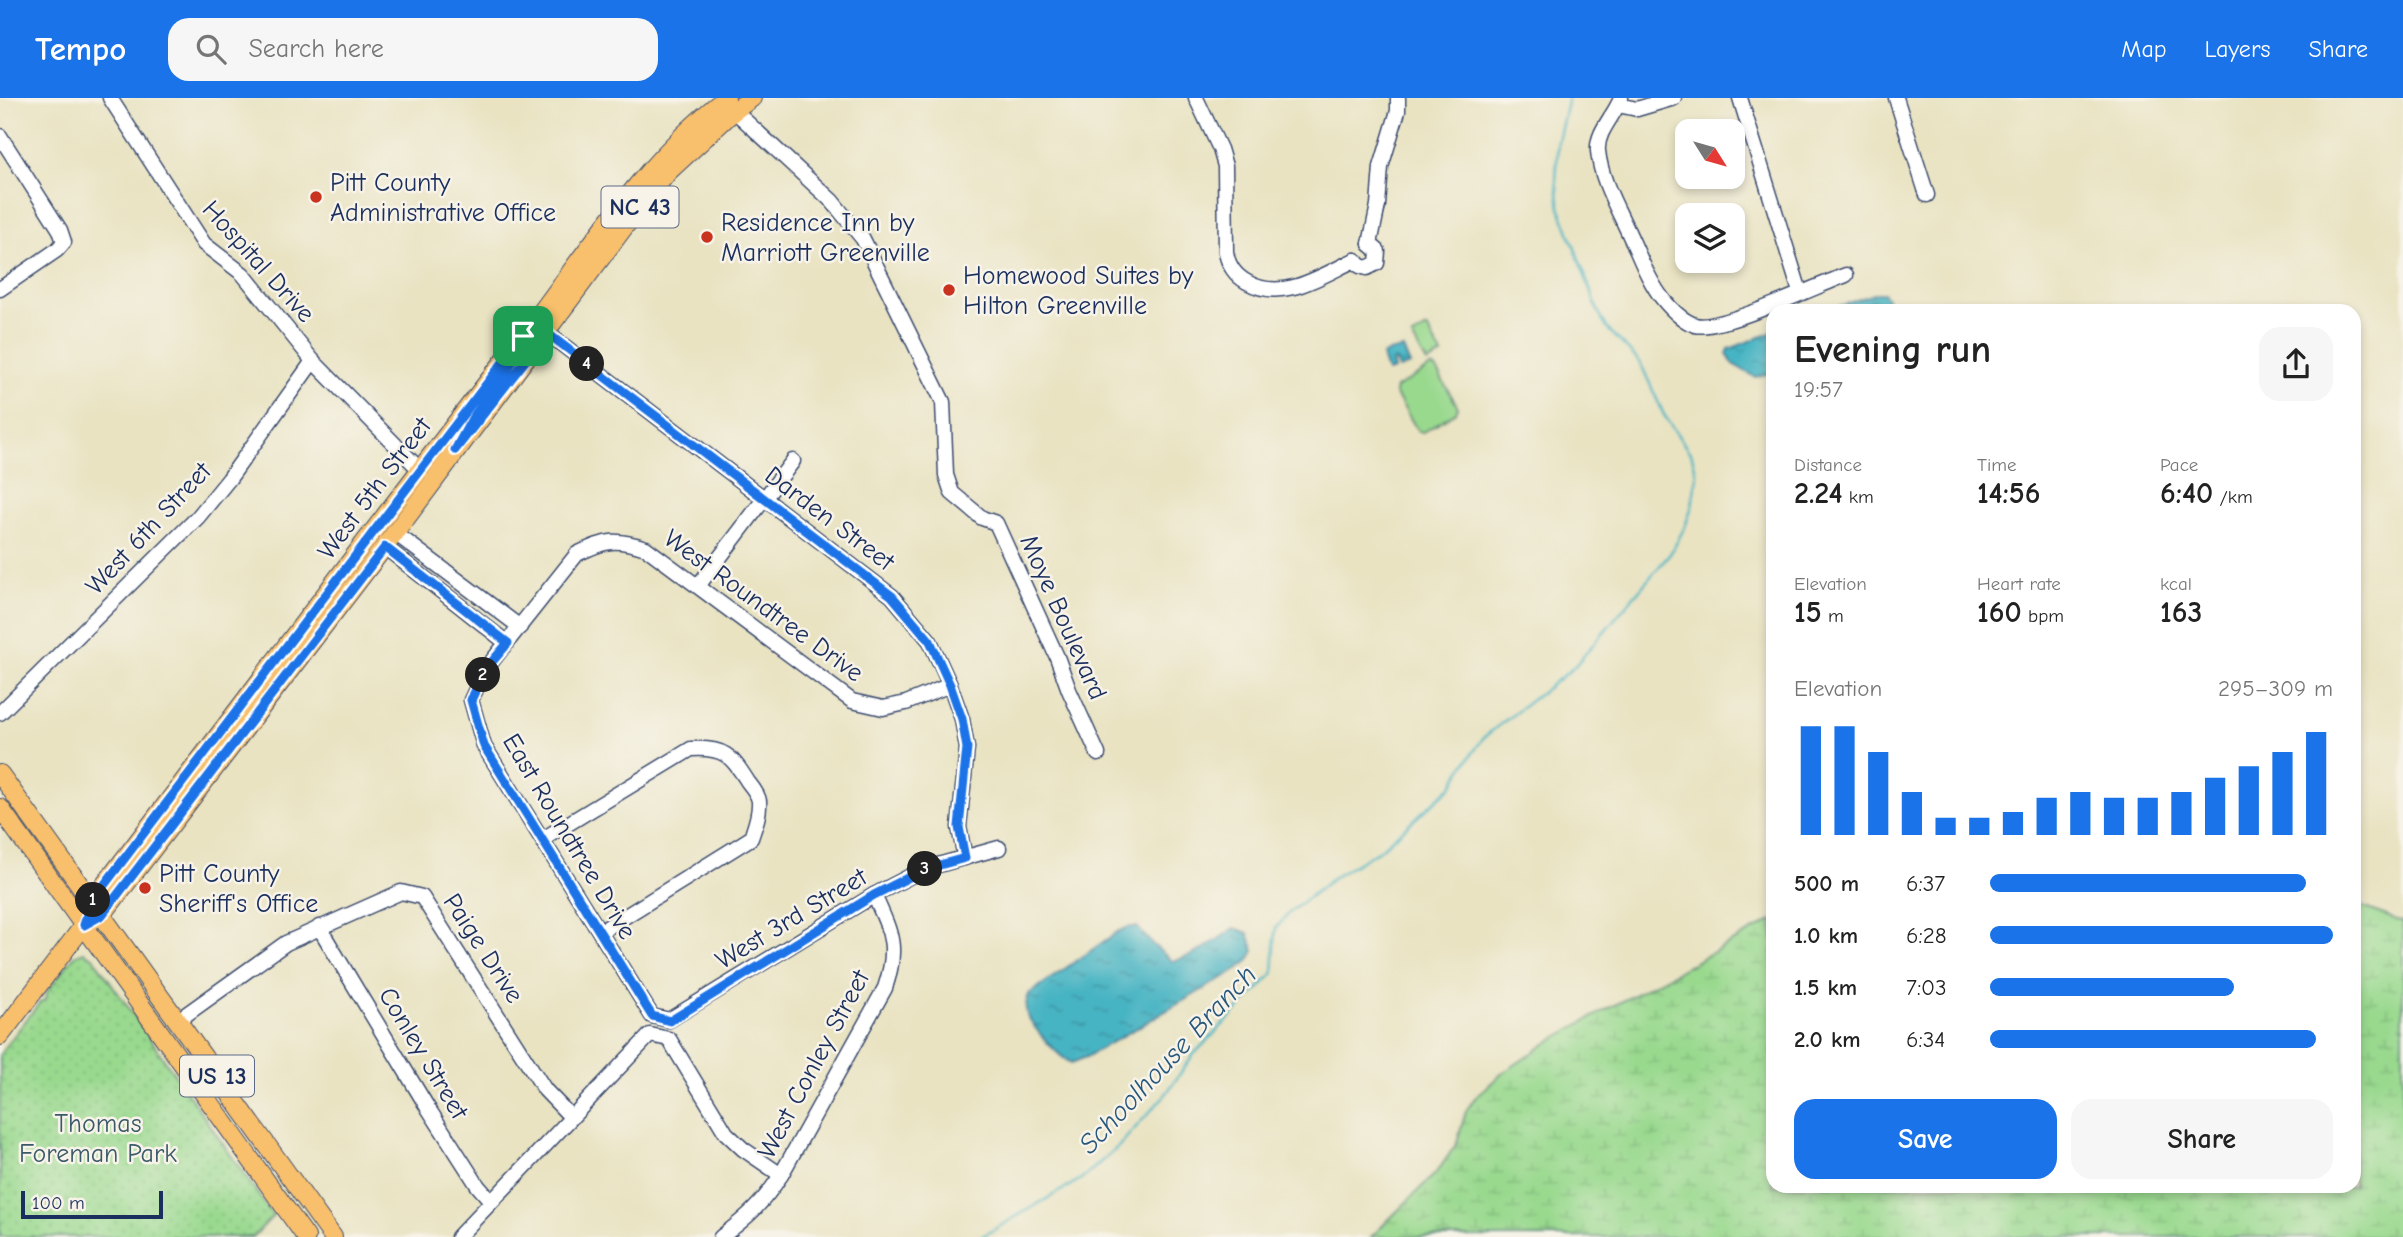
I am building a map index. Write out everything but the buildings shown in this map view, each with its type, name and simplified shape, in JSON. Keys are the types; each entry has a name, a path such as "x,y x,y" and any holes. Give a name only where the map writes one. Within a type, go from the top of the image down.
{"main road":[{"name":"West 5th Street","path":"0,1036 420,471 642,178 678,139 726,102 752,98"},
{"name":"West 5th Street","path":"97,908 390,540 455,450 668,172 726,102"},
{"path":"455,450 473,417 518,354 523,336"},
{"path":"390,540 380,542 381,535 440,455 453,427"},
{"name":"US 13","path":"0,774 333,1237"},
{"name":"US 13","path":"0,808 306,1237"}],"street":[{"name":"Hospital Drive","path":"110,98 204,244 243,274 313,360 420,471"},
{"path":"1196,98 1225,166 1228,261 1238,275 1259,288 1281,291 1355,260 1354,253 1359,246 1370,244 1378,205 1381,167 1398,111 1398,98"},
{"path":"1674,98 1637,109 1620,101 1601,134 1597,149 1607,189 1648,275 1662,299 1678,315 1696,325 1713,325 1766,307"},
{"path":"1740,98 1800,292"},
{"path":"1896,98 1927,195"},
{"name":"Moye Boulevard","path":"726,102 832,201 863,239 943,401 946,475 952,493 982,518 996,523 1058,657 1098,754"},
{"path":"0,136 60,230 64,242 57,250 0,289"},
{"path":"1772,304 1846,275"},
{"name":"Darden Street","path":"547,333 892,596 930,641 962,719 967,748 959,827 965,858"},
{"name":"West 6th Street","path":"0,713 198,517 229,479 313,360"},
{"path":"698,586 793,461"},
{"path":"390,540 520,627"},
{"path":"390,540 508,643"},
{"name":"West Roundtree Drive","path":"508,643 577,554 598,544 622,541 646,548 852,701 883,708 906,703 950,685"},
{"name":"East Roundtree Drive","path":"508,643 485,670 471,700 484,746 652,1016"},
{"path":"543,839 691,748 712,747 726,754 738,765 759,798 758,820 751,838 600,932"},
{"name":"West 3rd Street","path":"652,1016 670,1021 874,895 925,869 999,848"},
{"name":"Paige Drive","path":"177,1021 286,943 401,892 422,897 545,1090 571,1116"},
{"name":"West Conley Street","path":"721,1237 756,1210 781,1175 885,988 893,964 891,933 874,895"},
{"name":"Conley Street","path":"318,927 426,1105 478,1186 491,1201"},
{"path":"458,1237 650,1035 669,1039 726,1133 743,1149 781,1175"}],"green space":[{"path":"1427,328 1442,355 1427,363 1412,337"},
{"path":"1431,367 1436,369 1458,407 1456,412 1423,432 1418,431 1395,393 1396,388"},
{"path":"2361,907 2403,922 2403,1237 1371,1237 1437,1172 1457,1143 1466,1111 1474,1099 1500,1075 1589,1019 1766,924 1766,1193 2361,1193"},
{"name":"Thomas Foreman Park","path":"84,952 93,957 273,1216 253,1237 0,1237 0,1054 40,1002 45,1000 47,992 72,959"}],"water":[{"path":"1876,293 1883,293 1887,298 1887,304 1845,304"},
{"path":"1766,335 1766,375 1755,377 1733,364 1727,354 1729,349"},
{"path":"1403,349 1410,365 1399,369 1395,361 1392,363 1394,370 1387,372 1382,356"},
{"path":"1137,927 1172,961 1197,952 1235,928 1248,933 1254,951 1248,961 1235,971 1072,1063 1052,1048 1033,1024 1026,1011 1029,994 1119,931"}],"waterway":[{"name":"Schoolhouse Branch","path":"981,1237 1081,1179 1118,1147 1166,1094 1193,1055 1273,974 1276,928 1290,912 1336,876 1381,849 1451,787 1484,737 1573,668 1670,554 1685,527 1697,475 1692,456 1664,415 1640,362 1607,328 1598,311 1560,208 1556,180 1558,141 1568,98"}],"place":[{"name":"Pitt County Administrative Office","path":"316,197"},
{"name":"Residence Inn by Marriott Greenville","path":"707,237"},
{"name":"Homewood Suites by Hilton Greenville","path":"949,290"},
{"name":"Pitt County Sheriff's Office","path":"145,888"}],"route":[{"path":"547,333 892,596 930,641 962,719 967,748 959,827 965,858 925,869 874,895 670,1021 652,1016 484,746 471,700 485,670 508,643 385,547 102,915 84,925 92,901 523,336 521,349 468,424 455,450 547,333"}]}
